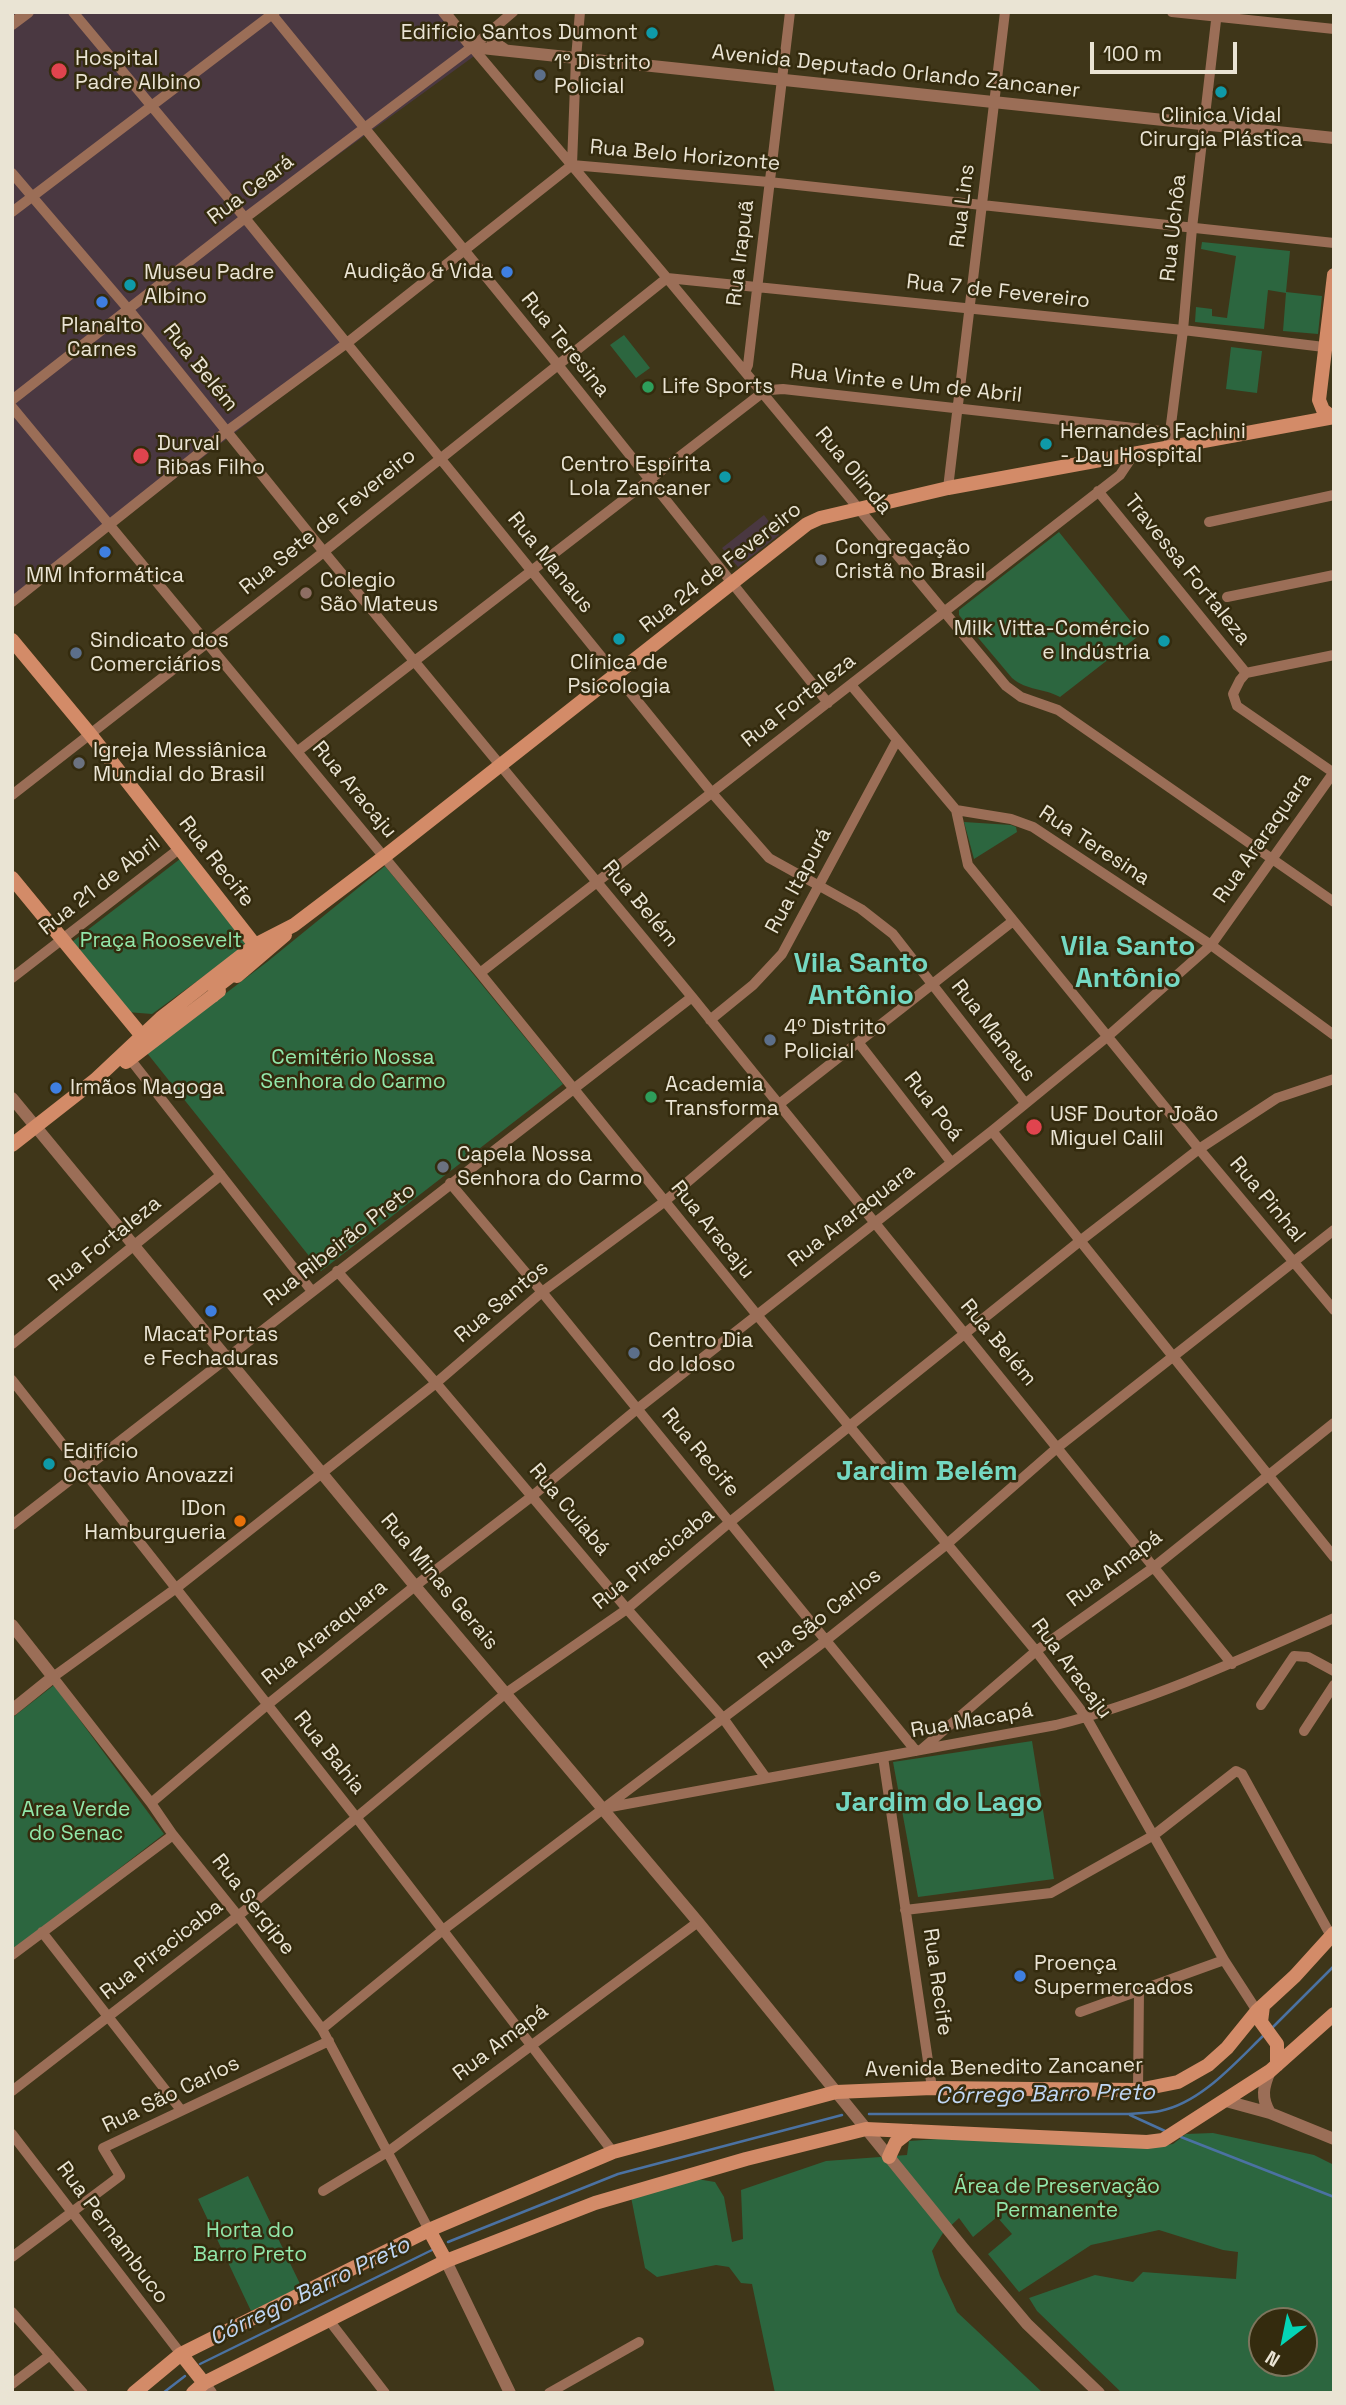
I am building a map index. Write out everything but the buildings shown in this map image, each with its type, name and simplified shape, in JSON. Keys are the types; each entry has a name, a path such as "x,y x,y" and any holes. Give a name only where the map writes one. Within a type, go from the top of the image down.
{"main road":[{"path":"1299,423 1312,414 1319,400 1334,275"},
{"path":"1319,400 1323,410 1333,417"},
{"name":"Rua 24 de Fevereiro","path":"12,1145 95,1080 161,1018 255,946 294,925 385,856 807,524 859,508 948,488 1333,417"},
{"name":"Rua Recife","path":"12,640 90,734 255,946"},
{"path":"12,878 127,1019 138,1040 130,1059"},
{"name":"Rua 24 de Fevereiro","path":"95,1080 130,1059 212,996 281,940 294,925"},
{"path":"212,996 219,985 252,958 255,946"},
{"path":"127,1019 183,1018"},
{"name":"Avenida Benedito Zancaner","path":"134,2393 181,2354 429,2231 613,2152 836,2092 932,2088 1138,2090 1164,2086 1208,2065 1227,2048 1258,2018 1332,1935"},
{"path":"1258,2018 1277,2043 1296,2048"},
{"path":"181,2354 203,2390 328,2319 446,2261 595,2203 719,2166 866,2129 1155,2142 1172,2136 1226,2101 1273,2068 1330,2021"},
{"path":"1273,2068 1277,2043"},
{"path":"889,2157 896,2142 910,2131"},
{"path":"429,2231 446,2261"}],"street":[{"path":"12,24 28,12"},
{"name":"Rua Manaus","path":"73,12 245,218 712,793 769,858 860,909 893,934 1025,1103"},
{"name":"Rua Olinda","path":"444,12 1006,686 1021,697 1058,710 1334,902"},
{"name":"Rua Ceará","path":"12,400 245,218 472,47 513,12"},
{"path":"572,165 580,12"},
{"name":"Rua Irapuã","path":"745,372 748,365 790,12"},
{"name":"Rua Lins","path":"948,488 1005,12"},
{"path":"1172,12 1334,29"},
{"path":"12,212 272,13"},
{"name":"Rua Teresina","path":"272,13 828,703"},
{"name":"Rua Uchôa","path":"1168,448 1184,330 1203,123 1217,15"},
{"path":"488,33 505,51"},
{"name":"Avenida Deputado Orlando Zancaner","path":"472,47 1334,138"},
{"name":"Avenida Deputado Orlando Zancaner","path":"1315,136 1334,144"},
{"name":"Rua Belo Horizonte","path":"12,602 227,431 347,343 572,165 769,182 1334,243"},
{"name":"Rua Belém","path":"12,173 129,310 324,552 692,997 1232,1664"},
{"name":"Rua 7 de Fevereiro","path":"667,278 1184,330 1324,347"},
{"name":"Rua Sete de Fevereiro","path":"12,795 324,552 667,278"},
{"name":"Rua Vinte e Um de Abril","path":"298,751 762,393 770,390 783,389 1170,432"},
{"name":"Rua Aracaju","path":"12,407 112,525 206,644 385,856 664,1202 1036,1651 1086,1717 1258,2018"},
{"name":"Rua Fortaleza","path":"481,973 1126,469 1135,454"},
{"name":"Travessa Fortaleza","path":"1098,491 1246,673"},
{"path":"1209,522 1334,495"},
{"path":"1227,597 1334,575"},
{"path":"1334,655 1246,673 1233,694 1237,706 1334,773"},
{"path":"851,685 956,810"},
{"name":"Rua Itapurá","path":"710,1020 753,985 782,954 897,740"},
{"name":"Rua Araraquara","path":"151,1803 415,1586 531,1497 636,1409 992,1131 1107,1037 1211,946 1334,773"},
{"name":"Rua Teresina","path":"956,810 1011,819 1032,827 1211,946 1334,1035"},
{"name":"Rua Pinhal","path":"956,810 968,865 1334,1310"},
{"name":"Rua 21 de Abril","path":"12,978 179,849"},
{"name":"Rua Santos","path":"12,1710 175,1589 436,1383 542,1292 664,1202 778,1105 1013,921"},
{"name":"Rua Ribeirão Preto","path":"12,1525 311,1290 692,997"},
{"name":"Rua Poá","path":"858,1042 951,1162"},
{"path":"130,1059 311,1290"},
{"name":"Rua Piracicaba","path":"12,2091 238,1916 506,1693 626,1609 1080,1241 1199,1149 1277,1098 1334,1079"},
{"name":"Rua Minas Gerais","path":"12,1098 415,1586 698,1922 1027,2324 1099,2393"},
{"path":"992,1131 1334,1557"},
{"name":"Rua Fortaleza","path":"12,1344 221,1175"},
{"name":"Rua Recife","path":"450,1184 542,1292 825,1641 919,1750"},
{"name":"Rua São Carlos","path":"322,2029 443,1930 825,1641 947,1544 1058,1447 1334,1230"},
{"name":"Rua Cuiabá","path":"337,1271 436,1383 626,1609 723,1718 766,1779"},
{"name":"Rua Bahia","path":"12,1380 356,1817 613,2152"},
{"name":"Rua Amapá","path":"919,1750 1036,1651 1154,1567 1334,1423"},
{"name":"Rua Macapá","path":"603,1808 1056,1725 1086,1717 1232,1664 1334,1618"},
{"name":"Rua Sergipe","path":"12,1625 238,1916 322,2029 429,2231"},
{"path":"1261,1706 1294,1656 1308,1657 1334,1671"},
{"path":"1304,1731 1334,1685"},
{"name":"Rua Recife","path":"883,1757 932,2088"},
{"path":"905,1910 1051,1893 1154,1835 1236,1771 1242,1774 1332,1935"},
{"path":"12,1955 173,1835"},
{"name":"Rua Amapá","path":"323,2191 389,2151 698,1922"},
{"path":"42,1933 181,2110"},
{"path":"1080,2012 1224,1960"},
{"path":"1138,2090 1139,1991"},
{"name":"Rua São Carlos","path":"12,2257 120,2176 103,2148 329,2040"},
{"path":"1270,2113 1263,2094 1273,2068"},
{"path":"1226,2101 1270,2113 1334,2139"},
{"name":"Rua Pernambuco","path":"12,2134 181,2354"},
{"path":"446,2261 510,2393"},
{"path":"12,2312 83,2393"},
{"path":"328,2319 385,2393"},
{"path":"549,2393 639,2342"},
{"path":"12,2384 50,2355"}],"shaded area":[{"path":"12,12 444,12 477,54 247,221 347,346 12,605"},
{"path":"764,515 779,535 738,567 722,548"}],"green space":[{"path":"1202,242 1290,251 1286,292 1322,296 1318,334 1283,331 1286,293 1268,290 1264,329 1195,322 1196,307 1212,309 1212,316 1227,318 1236,256 1201,249"},
{"path":"624,335 650,368 636,378 610,345"},
{"path":"1231,347 1262,351 1257,393 1226,389"},
{"path":"1059,532 1141,634 1060,697 1012,678 959,615 959,610"},
{"path":"964,822 1011,825 1016,827 1017,832 974,859"},
{"name":"Praça Roosevelt","path":"180,859 248,944 152,1014 127,1012 72,942"},
{"name":"Cemitério Nossa Senhora do Carmo","path":"385,866 563,1084 321,1271 147,1053 267,962"},
{"name":"Area Verde do Senac","path":"54,1685 164,1834 12,1951 12,1718"},
{"path":"1032,1741 1054,1879 918,1897 893,1762"},
{"name":"Área de Preservação Permanente","path":"1213,2133 1314,2155 1334,2165 1334,2393 1122,2393 1037,2311 1029,2298 1095,2275 1133,2282 1143,2272 1236,2279 1238,2252 1159,2230 1091,2245 1019,2292 988,2254 1012,2234 997,2217 973,2237 959,2218 943,2233 932,2251 957,2312 1043,2393 775,2393 752,2284 741,2283 729,2267 716,2265 657,2277 645,2268 631,2197 691,2178 715,2182 724,2197 732,2242 743,2239 741,2190 826,2161 907,2155 909,2141 966,2137 1160,2146 1173,2144 1186,2134"},
{"name":"Horta do Barro Preto","path":"248,2176 302,2288 251,2311 198,2199"}],"waterway":[{"name":"Córrego Barro Preto","path":"1272,2028 1334,1966"},
{"name":"Córrego Barro Preto","path":"869,2114 1128,2114 1160,2111 1175,2107 1204,2091 1264,2035"},
{"name":"Córrego Barro Preto","path":"448,2242 618,2174 842,2115"},
{"path":"1130,2115 1165,2131"},
{"path":"1181,2137 1334,2197"},
{"name":"Córrego Barro Preto","path":"200,2364 434,2249"},
{"name":"Córrego Barro Preto","path":"163,2393 185,2376"}],"place":[{"name":"Edifício Santos Dumont","path":"652,33"},
{"name":"Hospital Padre Albino","path":"59,71"},
{"name":"1° Distrito Policial","path":"540,75"},
{"name":"Clinica Vidal Cirurgia Plástica","path":"1221,92"},
{"name":"Audição & Vida","path":"507,272"},
{"name":"Museu Padre Albino","path":"130,285"},
{"name":"Planalto Carnes","path":"102,302"},
{"name":"Life Sports","path":"648,387"},
{"name":"Hernandes Fachini - Day Hospital","path":"1046,444"},
{"name":"Durval Ribas Filho","path":"141,456"},
{"name":"Centro Espírita Lola Zancaner","path":"725,477"},
{"name":"MM Informática","path":"105,552"},
{"name":"Congregação Cristã no Brasil","path":"821,560"},
{"name":"Colegio São Mateus","path":"306,593"},
{"name":"Clínica de Psicologia","path":"619,639"},
{"name":"Milk Vitta-Comércio e Indústria","path":"1164,641"},
{"name":"Sindicato dos Comerciários","path":"76,653"},
{"name":"Igreja Messiânica Mundial do Brasil","path":"79,763"},
{"name":"4º Distrito Policial","path":"770,1040"},
{"name":"Irmãos Magoga","path":"56,1088"},
{"name":"Academia Transforma","path":"651,1097"},
{"name":"USF Doutor João Miguel Calil","path":"1034,1127"},
{"name":"Capela Nossa Senhora do Carmo","path":"443,1167"},
{"name":"Macat Portas e Fechaduras","path":"211,1311"},
{"name":"Centro Dia do Idoso","path":"634,1353"},
{"name":"Edifício Octavio Anovazzi","path":"49,1464"},
{"name":"IDon Hamburgueria","path":"240,1521"},
{"name":"Proença Supermercados","path":"1020,1976"}],"district":[{"name":"Vila Santo Antônio","path":"1128,963"},
{"name":"Vila Santo Antônio","path":"861,980"},
{"name":"Jardim Belém","path":"927,1472"},
{"name":"Jardim do Lago","path":"939,1803"}]}
